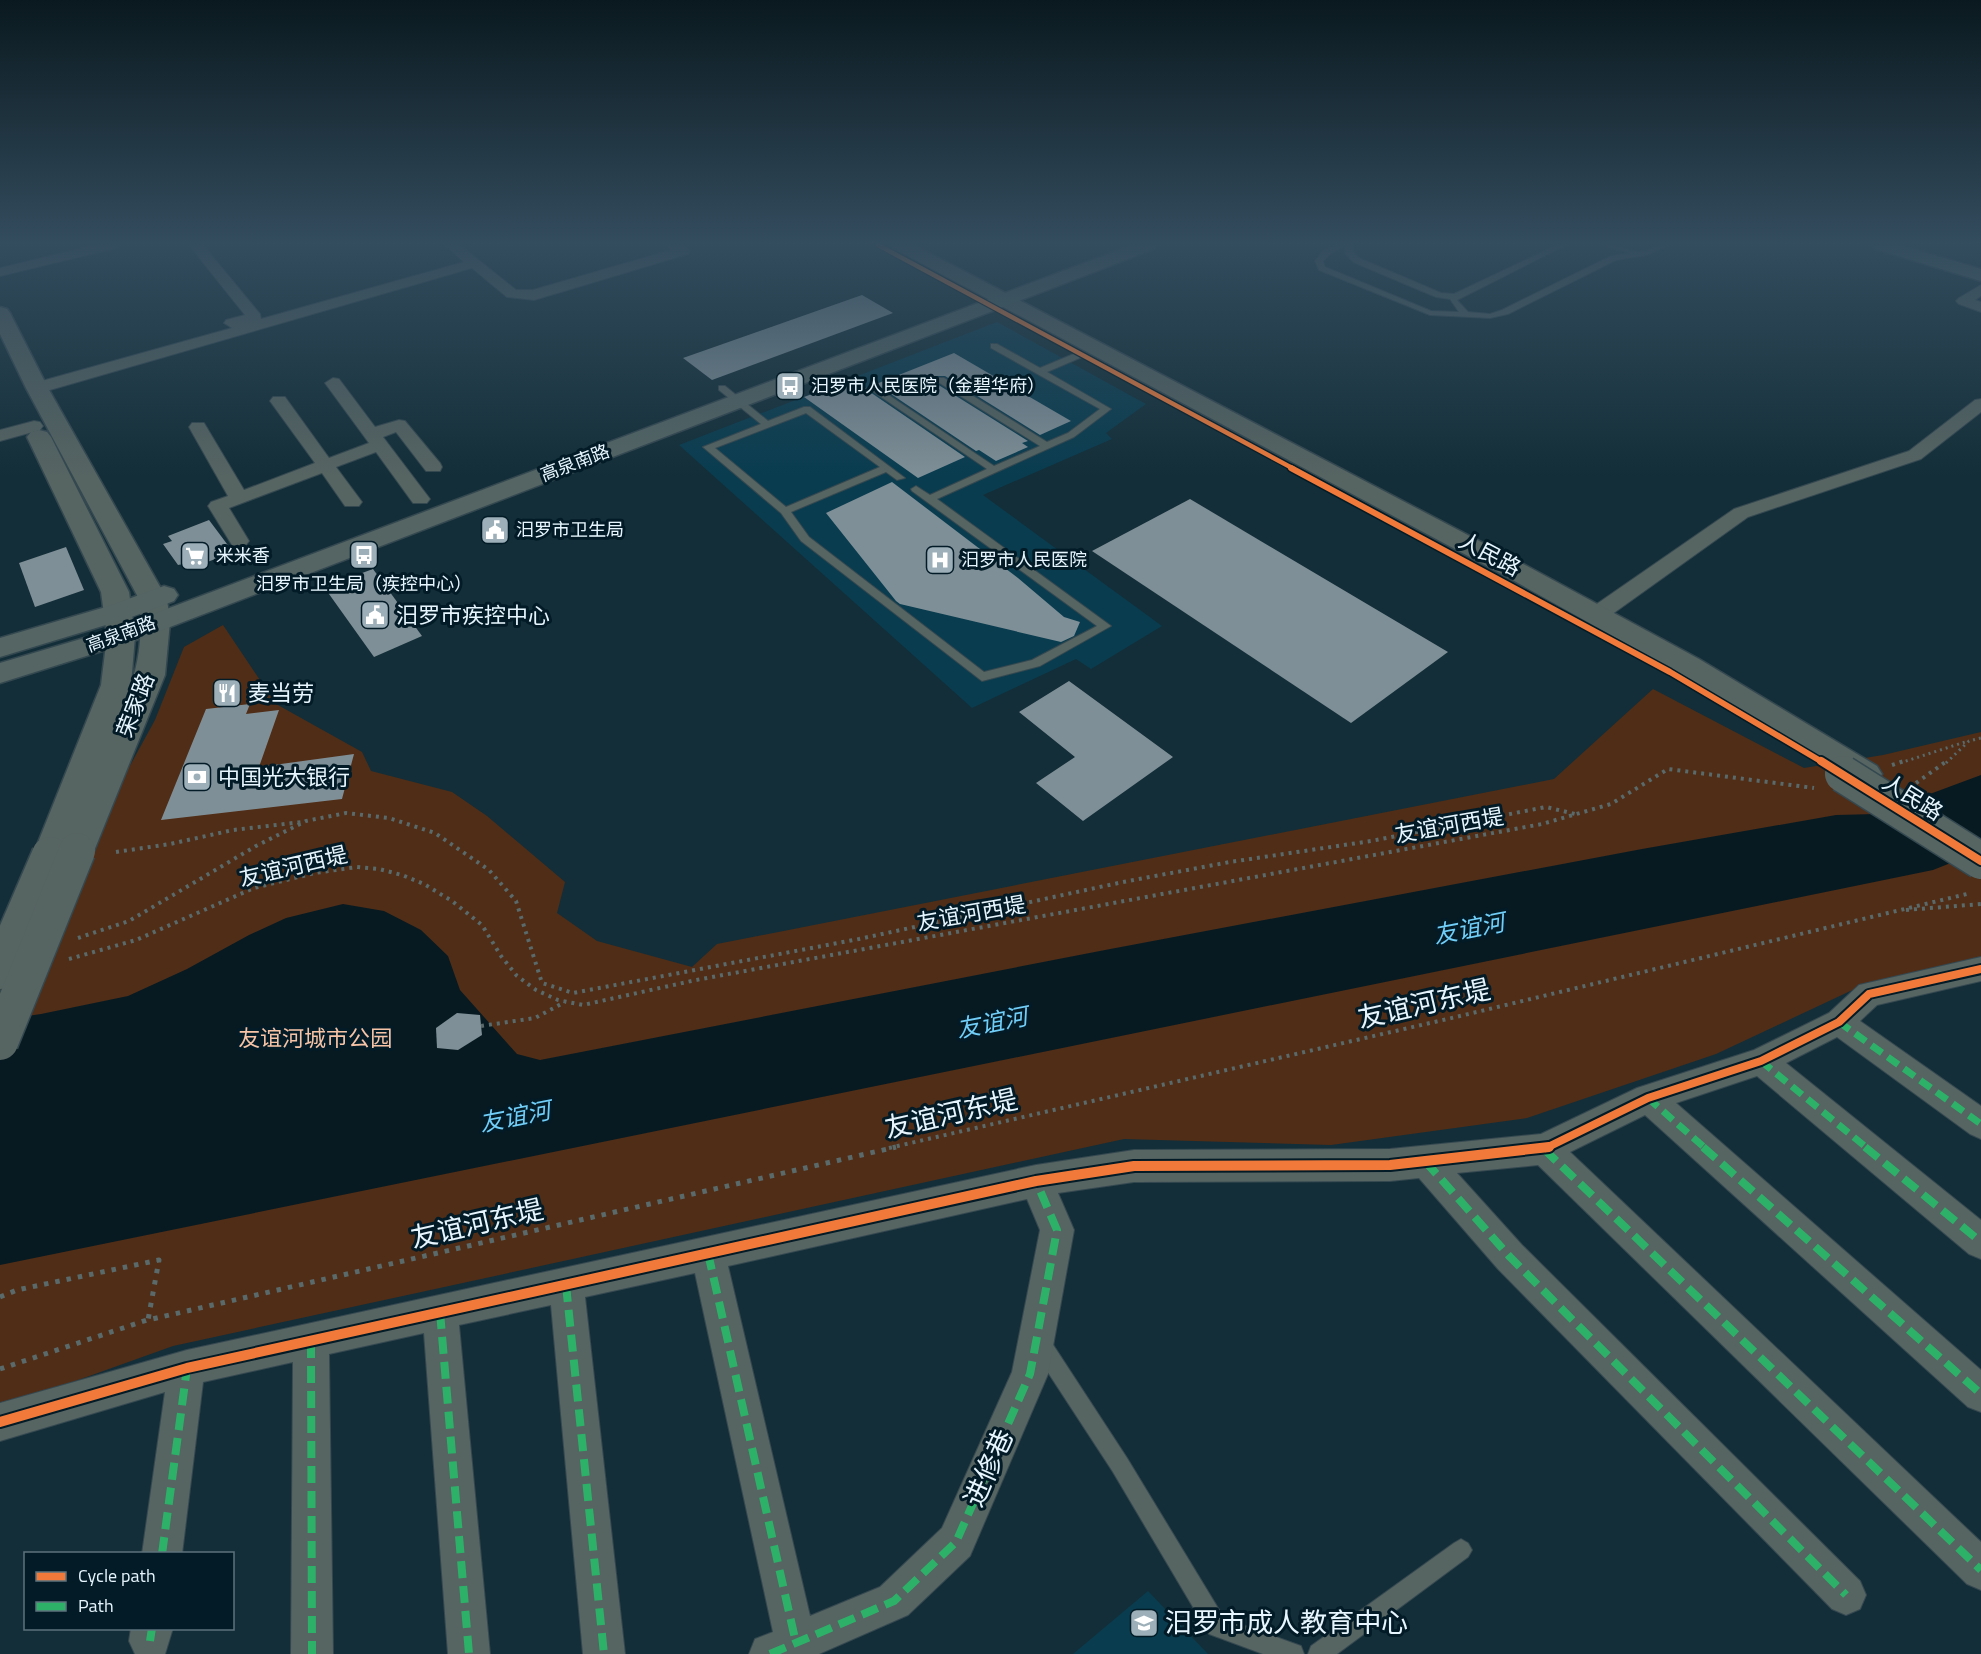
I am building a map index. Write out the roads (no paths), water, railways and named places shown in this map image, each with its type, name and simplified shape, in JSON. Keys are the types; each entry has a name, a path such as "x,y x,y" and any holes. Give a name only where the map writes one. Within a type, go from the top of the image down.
{"main road":[{"name":"高泉南路","path":"0,673 154,610 926,322"},
{"name":"高泉南路","path":"242,566 420,499 730,395"},
{"name":"高泉南路","path":"154,610 186,587"},
{"name":"高泉南路","path":"0,648 120,624"}],"street":[{"path":"5,322 154,610"},
{"path":"35,384 238,322"},
{"path":"35,384 260,322"},
{"name":"人民路","path":"1026,322 1079,355 1649,661 1981,861"},
{"name":"人民路","path":"1033,322 1596,615 1689,666 1843,779 1981,843"},
{"name":"荣家路","path":"0,356 115,592 120,624 116,685 0,1042"},
{"path":"333,383 420,499"},
{"path":"279,402 352,502"},
{"path":"1596,615 1741,513 1915,455 1981,404"},
{"path":"239,541 218,507 324,465 375,440 399,425 434,467"},
{"path":"0,436 34,426"},
{"path":"198,427 239,498"},
{"name":"荣家路","path":"63,853 150,675 154,610"},
{"path":"0,971 63,853"},
{"path":"0,1422 187,1368 1036,1181 1134,1166 1390,1165 1544,1149 1648,1098 1761,1061 1839,1022 1869,994 1981,969"},
{"path":"1839,1022 1981,1124"},
{"path":"1761,1061 1981,1242"},
{"path":"1648,1098 1981,1394"},
{"path":"1544,1149 1981,1570"},
{"path":"1425,1161 1510,1257 1846,1595"},
{"name":"进修巷","path":"788,1650 894,1601 956,1542 1030,1374 1057,1230 1036,1181"},
{"path":"708,1253 788,1650"},
{"path":"566,1284 604,1654"},
{"path":"440,1312 469,1654"},
{"path":"311,1341 312,1654"},
{"path":"162,1552 187,1368"}],"lane":[{"path":"930,499 1071,435 1106,409 994,346"},
{"path":"1039,372 1079,355"},
{"path":"941,380 1047,446"},
{"path":"875,390 994,470"},
{"path":"730,395 767,424"},
{"path":"900,478 807,409 708,447 785,511 805,539 982,677 1036,663 1105,627 916,489"},
{"path":"785,511 887,468"},
{"path":"1037,1337 1120,1465 1217,1626 1293,1654"},
{"path":"1319,1654 1461,1550"}],"water":[{"name":"友谊河","path":"1981,775 1981,851 1933,870 0,1265 0,1020 128,996 187,969 249,935 286,918 343,904 384,911 421,930 448,956 460,990 517,1054 540,1060 1642,849 1836,815 1876,814"}],"place":[{"name":"汨罗市人民医院（金碧华府）","path":"790,386"},
{"name":"汨罗市卫生局","path":"495,530"},
{"name":"汨罗市卫生局（疾控中心）","path":"364,555"},
{"name":"米米香","path":"195,556"},
{"name":"汨罗市人民医院","path":"940,560"},
{"name":"汨罗市疾控中心","path":"375,615"},
{"name":"麦当劳","path":"227,693"},
{"name":"中国光大银行","path":"197,777"},
{"name":"汨罗市成人教育中心","path":"1144,1623"}],"park label":[{"name":"友谊河城市公园","path":"315,1038"}]}
